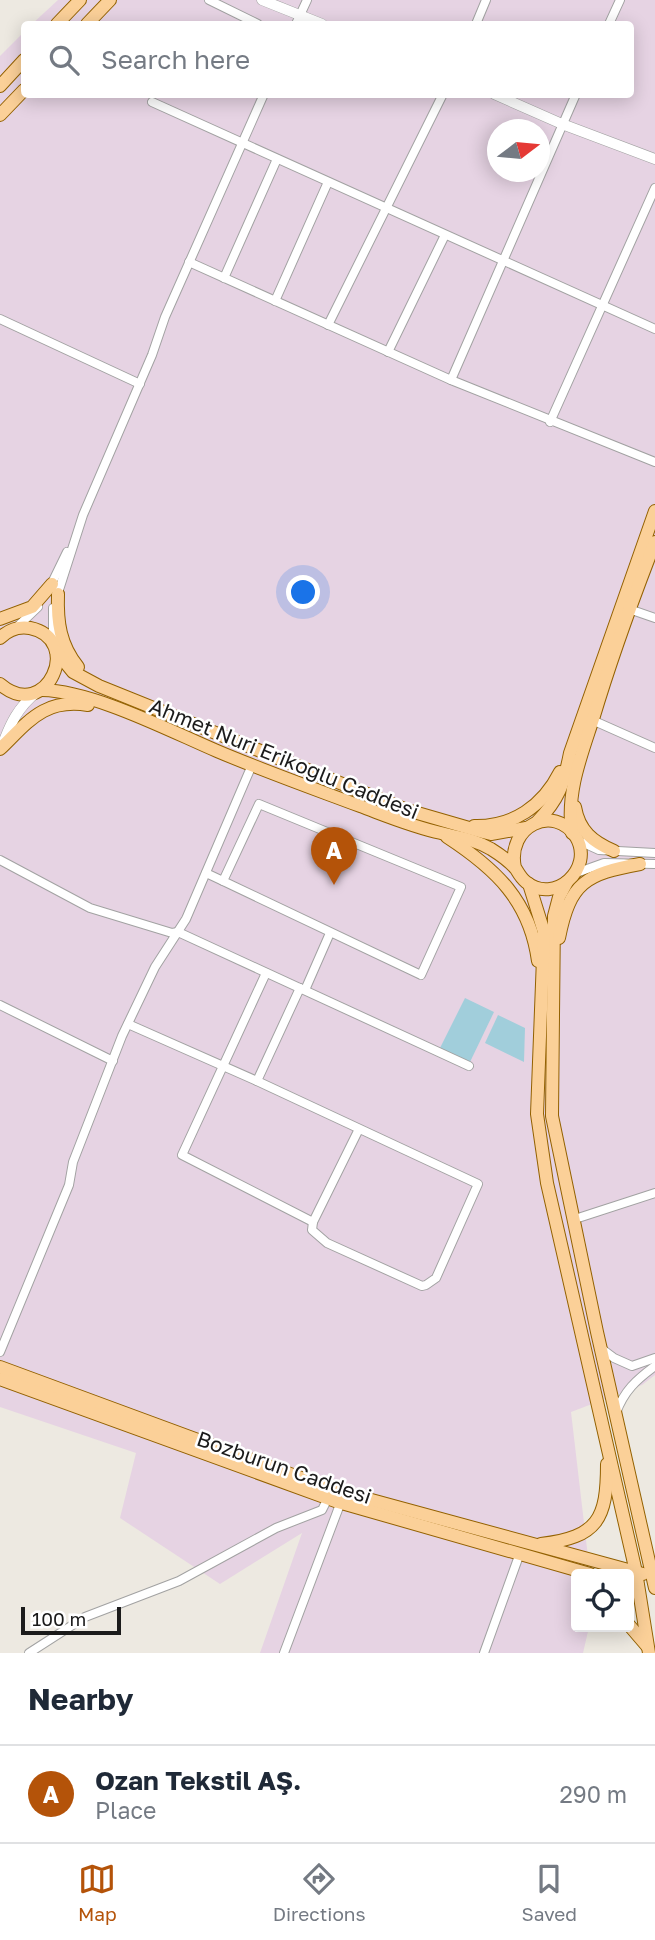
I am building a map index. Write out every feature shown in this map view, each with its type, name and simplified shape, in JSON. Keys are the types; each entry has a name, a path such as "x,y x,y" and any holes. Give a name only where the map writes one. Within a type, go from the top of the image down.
{"main road":[{"path":"60,21 80,0"},
{"path":"90,21 110,0"},
{"path":"0,86 21,63"},
{"path":"0,115 21,93"},
{"path":"647,1645 634,1588 636,1572 547,1183 537,1114 544,932 528,884 515,868 514,846 554,803 561,789 570,753 655,510"},
{"path":"634,1588 655,1583 601,1348 552,1116 554,916 559,897 581,859 569,809 573,786 629,609 655,542"},
{"path":"0,619 32,607 55,589"},
{"path":"55,589 64,645 73,660 99,686"},
{"name":"Ahmet Nuri Erikoğlu Caddesi","path":"6,632 33,628 48,638 73,672 99,686 407,810 492,834 531,825"},
{"path":"39,691 50,682 55,673 58,662 55,648"},
{"name":"Ahmet Nuri Erikoğlu Caddesi","path":"0,684 18,694 39,691 65,692 121,710 251,765 401,822 479,843 515,868"},
{"path":"0,750 31,718 50,706 81,704 121,710"},
{"path":"459,825 499,824 521,816 551,790 570,753"},
{"path":"573,786 576,813 583,831 596,843 614,851"},
{"path":"531,825 548,821 559,823 574,836"},
{"path":"441,833 489,867 512,894 523,911 533,936 541,984"},
{"path":"555,959 564,914 578,889 593,876 640,864"},
{"path":"528,884 540,889 551,889 571,878"},
{"name":"Bozburun Caddesi","path":"0,1367 342,1498 573,1569"},
{"name":"Bozburun Caddesi","path":"0,1379 328,1498 342,1498 536,1545 636,1572 655,1583"},
{"path":"536,1545 578,1536 589,1530 598,1520 606,1495 607,1439"},
{"path":"639,1514 655,1541"},
{"path":"539,1559 571,1577"},
{"path":"634,1631 647,1645"}],"street":[{"path":"209,0 252,21"},
{"path":"262,0 298,20 307,0"},
{"path":"477,21 486,0"},
{"path":"610,21 620,0"},
{"path":"55,648 52,616 55,589 165,317 262,98"},
{"path":"328,325 441,98"},
{"path":"503,98 562,124 655,159"},
{"path":"451,380 574,98"},
{"path":"152,102 655,329"},
{"path":"224,278 276,159"},
{"path":"275,300 328,182"},
{"path":"550,422 655,188"},
{"path":"388,352 445,235"},
{"path":"189,262 451,380 655,463"},
{"path":"0,319 140,384"},
{"path":"6,632 39,607 55,589"},
{"path":"629,609 655,618"},
{"path":"0,750 15,715 25,702 39,691"},
{"path":"592,720 655,748"},
{"path":"0,1352 69,1185 73,1162 128,1024 155,967 186,919 251,765"},
{"path":"205,873 421,975 461,887 259,804 223,881"},
{"path":"574,836 594,849 655,853"},
{"path":"0,860 90,908 172,933 178,932 469,1066"},
{"path":"571,878 604,863 655,864"},
{"path":"257,1081 330,933"},
{"path":"267,972 182,1155 313,1222"},
{"path":"0,1005 113,1061"},
{"path":"128,1024 257,1081 478,1184 436,1278 426,1285 422,1286 327,1243 312,1230 313,1222 359,1129"},
{"path":"575,1219 655,1193"},
{"path":"601,1348 614,1358 632,1366 655,1359"},
{"path":"616,1413 629,1386 655,1366"},
{"path":"29,1653 85,1617 179,1581 276,1528 322,1510 328,1498"},
{"path":"284,1653 342,1498"},
{"path":"484,1653 520,1553"}],"shaded area":[{"path":"58,0 655,0 655,1375 642,1385 571,1412 589,1569 571,1569 571,1632 588,1632 583,1653 260,1653 302,1533 220,1584 120,1518 136,1453 0,1407 0,56 21,35 21,98 634,98 634,21 35,21"}],"water":[{"path":"465,998 494,1012 470,1062 440,1048"},
{"path":"498,1015 525,1028 524,1062 485,1043"}],"place":[{"name":"Ozan Tekstil AŞ.","path":"334,885"}]}
